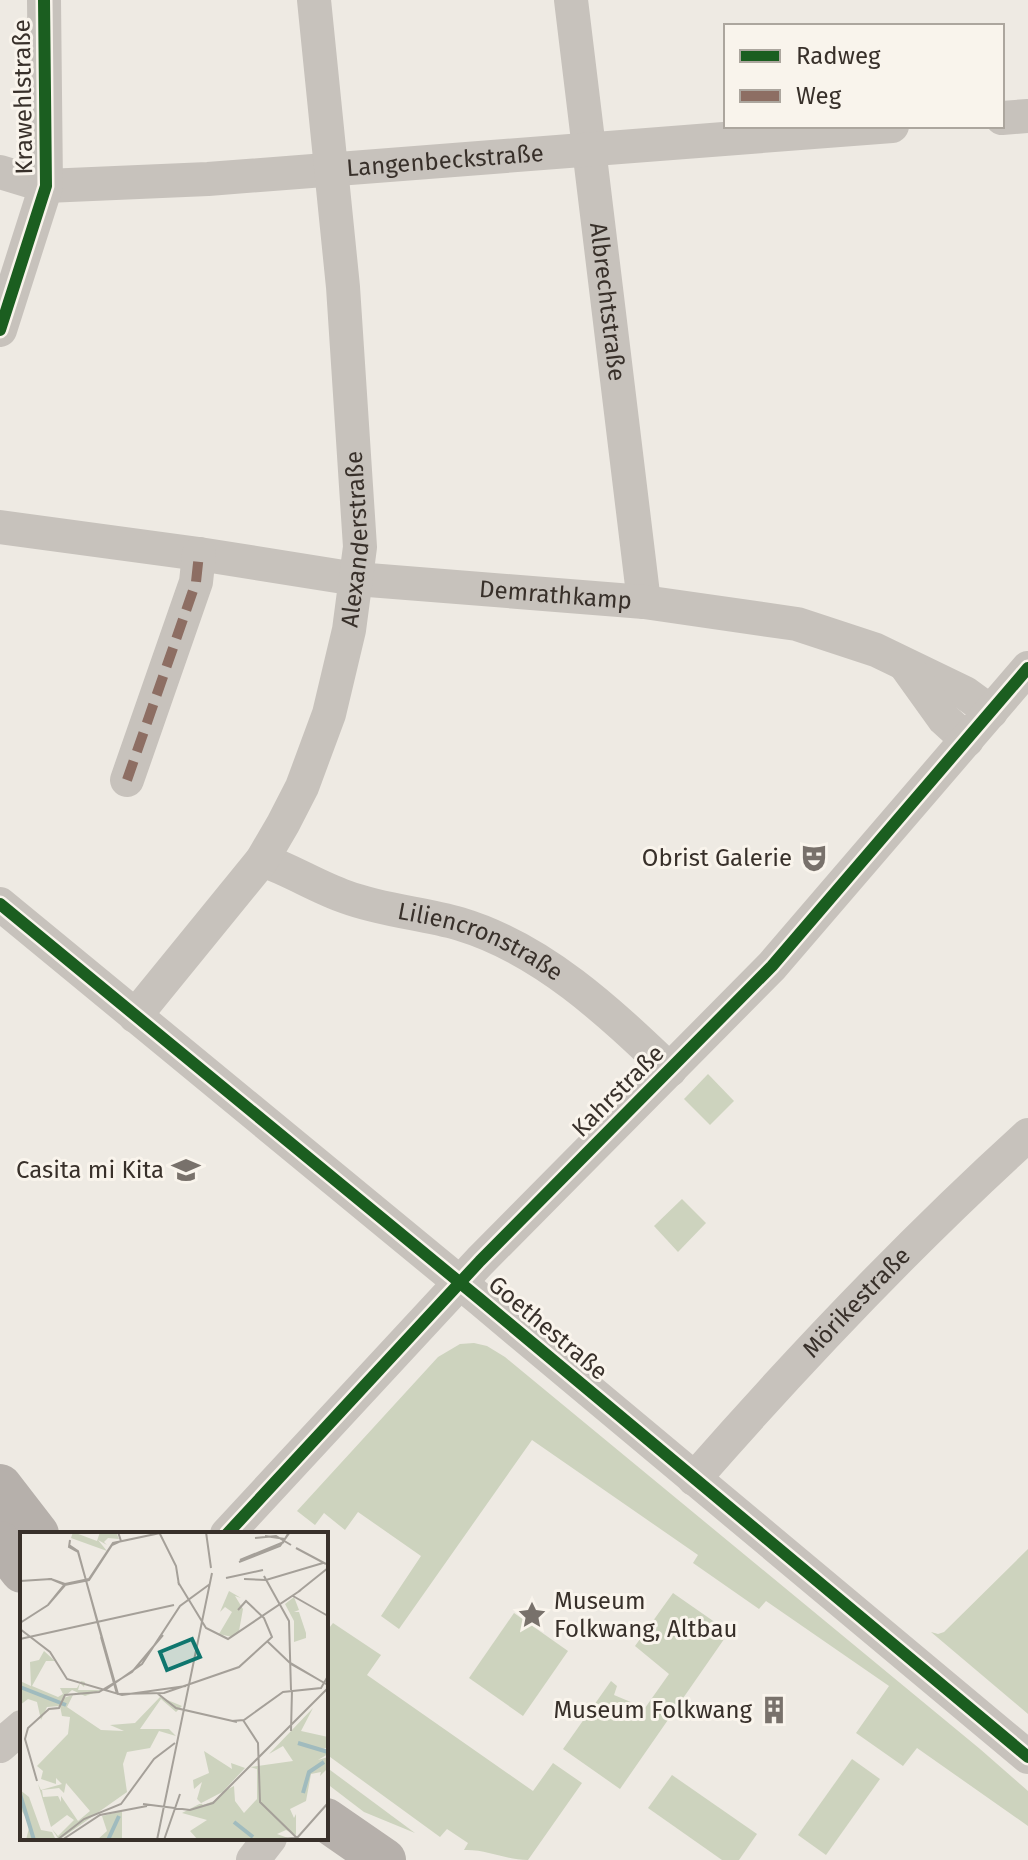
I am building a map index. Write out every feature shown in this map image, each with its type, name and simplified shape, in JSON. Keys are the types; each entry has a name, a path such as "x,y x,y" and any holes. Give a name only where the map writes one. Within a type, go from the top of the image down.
{"main road":[{"path":"0,1486 35,1532"},
{"path":"0,1543 20,1568"},
{"path":"328,1821 384,1860"}],"street":[{"name":"Krawehlstraße","path":"0,330 46,186 44,0"},
{"name":"Alexanderstraße","path":"135,1016 262,860 302,787 340,676 360,547 333,170 314,0"},
{"name":"Albrechtstraße","path":"571,0 644,602"},
{"path":"1004,118 1028,116"},
{"name":"Langenbeckstraße","path":"0,172 46,186 333,170 866,128"},
{"name":"Demrathkamp","path":"0,527 356,579 644,602 797,624 852,640 965,693 991,712"},
{"path":"127,780 196,582 199,554"},
{"name":"Demrathkamp","path":"906,666 944,719 967,740"},
{"name":"Kahrstraße","path":"229,1532 459,1283 772,966 1028,668"},
{"name":"Liliencronstraße","path":"262,860 343,896 382,909 460,924 523,951 584,993 670,1070"},
{"name":"Goethestraße","path":"0,904 1028,1757"},
{"name":"Mörikestraße","path":"694,1479 829,1328 930,1225 1028,1135"},
{"path":"0,1746 20,1729"},
{"path":"253,1860 268,1840"}],"green space":[{"path":"708,1074 734,1101 710,1125 684,1099"},
{"path":"682,1199 706,1223 678,1252 654,1226"},
{"path":"460,1344 487,1346 505,1357 980,1749 1028,1791 1028,1826 917,1748 903,1766 856,1733 889,1686 766,1601 759,1609 693,1563 698,1555 532,1440 399,1629 381,1616 421,1556 358,1512 345,1530 324,1513 315,1525 297,1511 438,1357"},
{"path":"1028,1549 1028,1714 931,1632 944,1632"},
{"path":"673,1593 729,1632 620,1789 563,1749 611,1681 617,1686 614,1695 645,1708 669,1674 635,1646"},
{"path":"514,1613 568,1651 523,1716 469,1678"},
{"path":"333,1623 381,1655 367,1675 533,1791 553,1763 582,1783 528,1860 464,1850 468,1843 447,1829 440,1837 328,1755 328,1629"},
{"path":"852,1759 880,1779 826,1855 798,1835"},
{"path":"328,1768 415,1833 364,1812 328,1785"},
{"path":"672,1775 757,1834 739,1860 722,1860 648,1808"}],"marked path":[{"path":"127,780 196,582 199,554"}],"cycle path":[{"path":"0,330 46,186 44,0"},
{"path":"229,1532 480,1261 772,966 1028,668"},
{"path":"0,904 1028,1757"}],"place":[{"name":"Obrist Galerie","path":"814,858"},
{"name":"Casita mi Kita","path":"186,1170"},
{"name":"Museum Folkwang, Altbau","path":"532,1615"},
{"name":"Museum Folkwang","path":"774,1710"}]}
